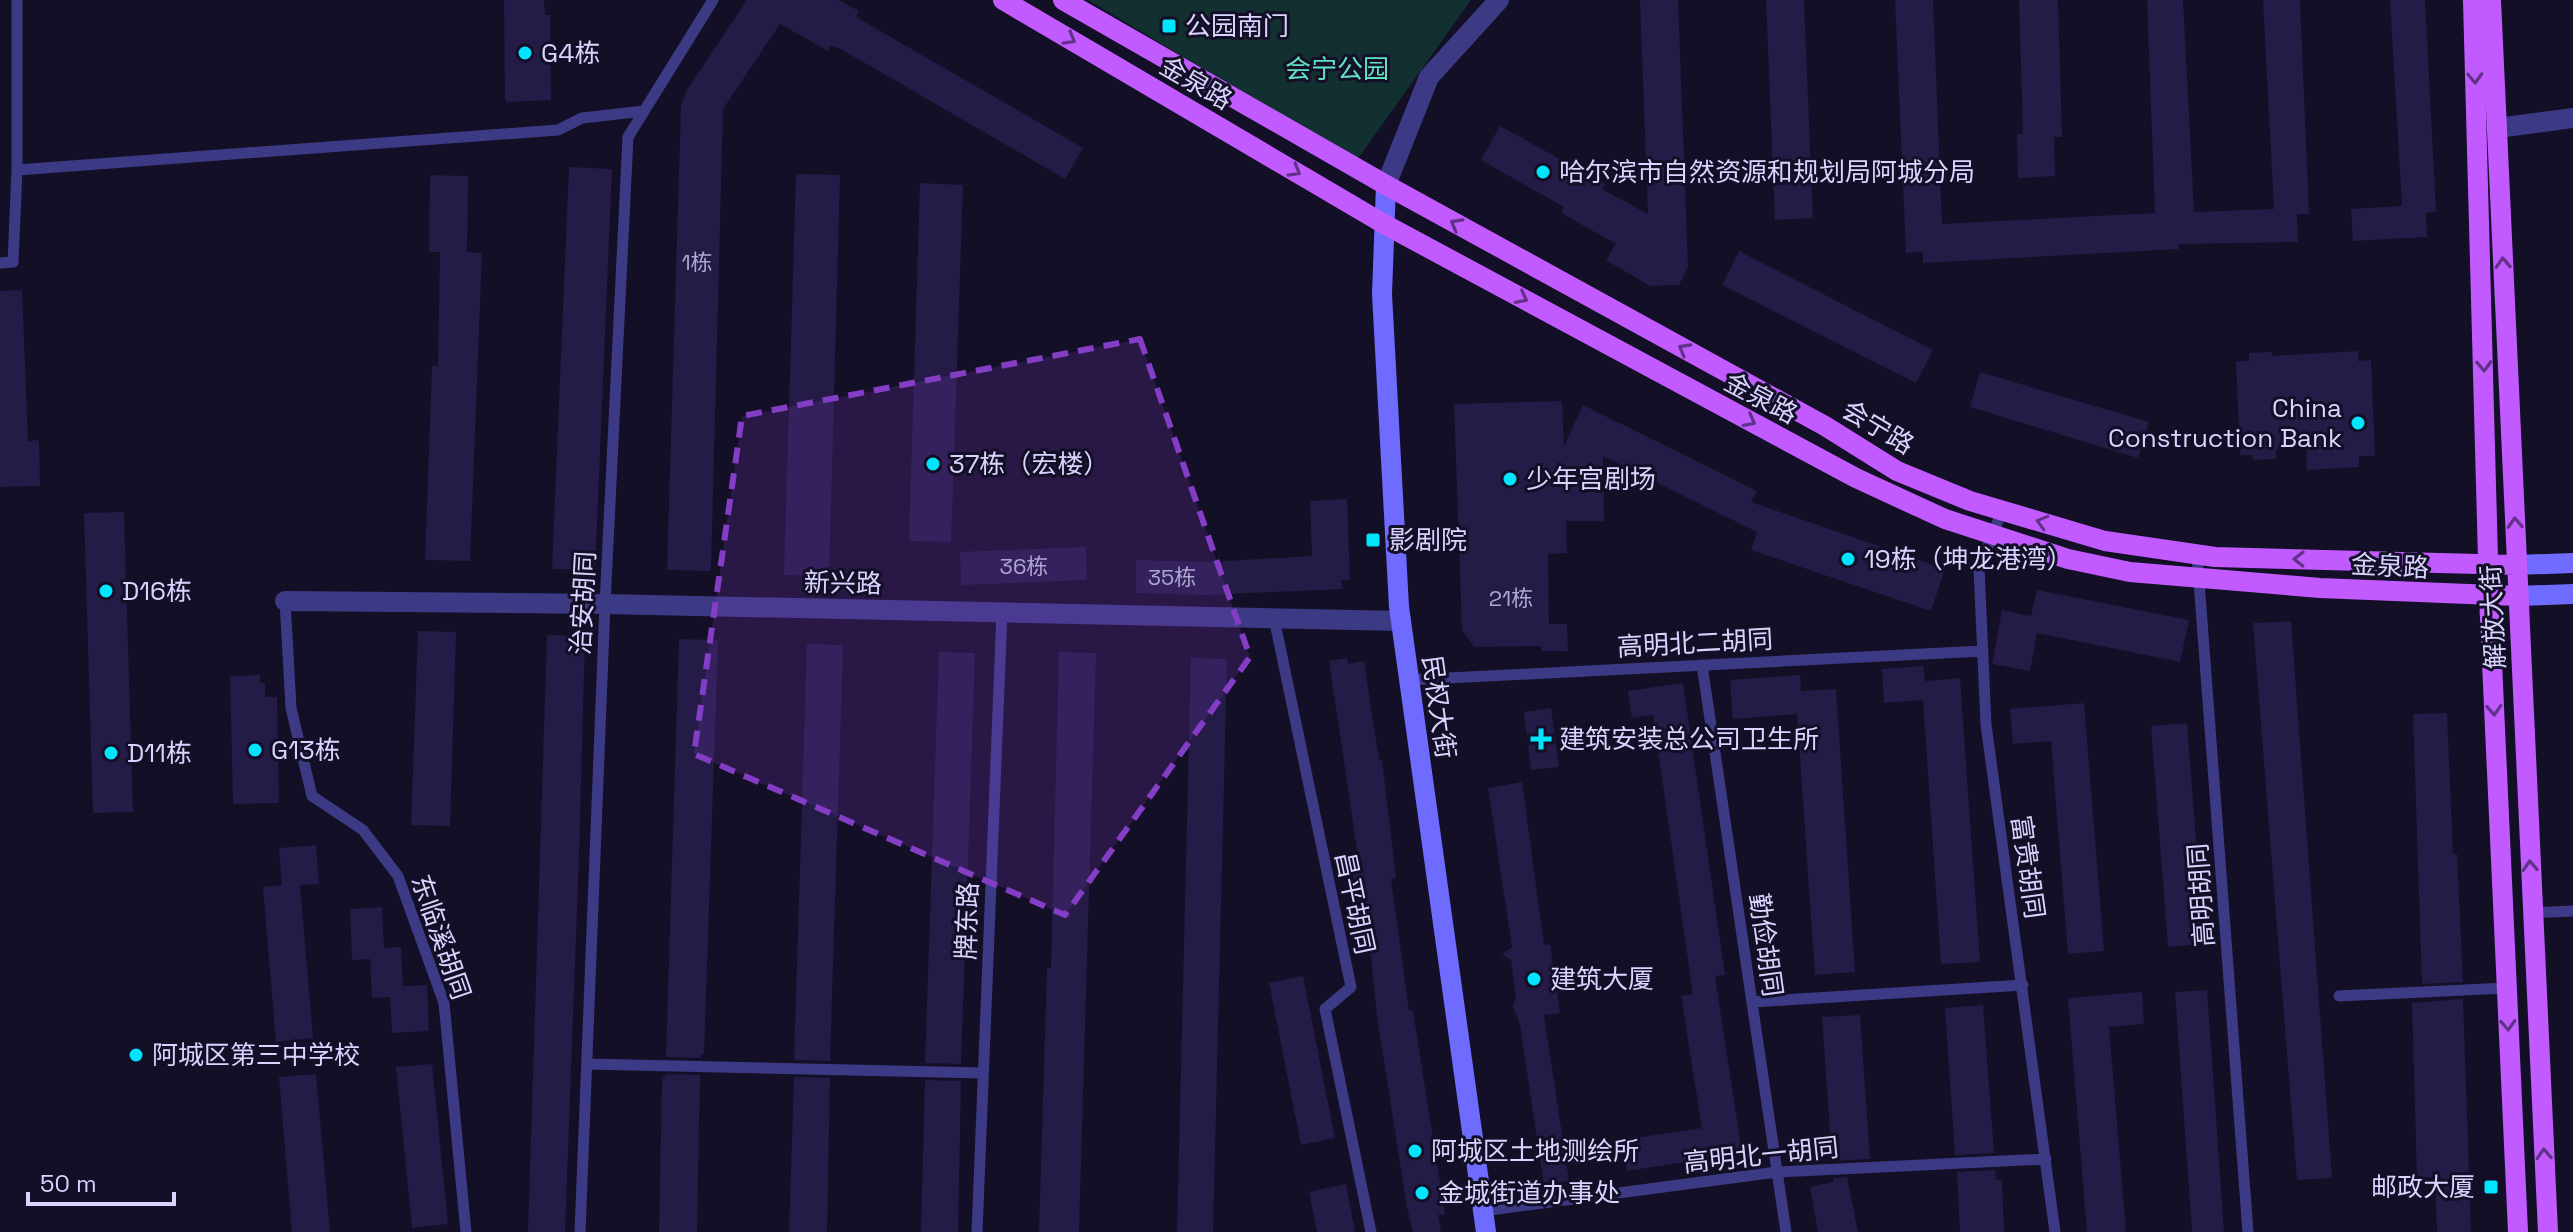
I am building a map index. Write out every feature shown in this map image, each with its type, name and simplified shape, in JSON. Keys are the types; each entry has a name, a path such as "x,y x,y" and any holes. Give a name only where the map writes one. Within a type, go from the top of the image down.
{"main road":[{"name":"金泉路","path":"1003,0 1384,224 1856,478 1992,536 2068,559 2130,572 2489,597 2518,596"},
{"name":"会宁路","path":"1063,0 1386,185 1825,426 1897,471 2002,511 2105,541 2197,555 2516,565"},
{"name":"解放大街","path":"2473,0 2489,597 2518,1232"},
{"name":"解放大街","path":"2491,0 2548,1232"}],"street":[{"path":"1386,185 1429,77 1499,0"},
{"path":"2497,128 2573,118"},
{"name":"民权大街","path":"1386,185 1382,294 1401,621 1485,1222"},
{"name":"会宁路","path":"2516,565 2573,563"},
{"name":"金泉路","path":"2518,596 2573,594"},
{"name":"新兴路","path":"285,601 605,604 1401,621"}],"lane":[{"path":"0,263 13,262 11,229 17,170 17,0"},
{"name":"治安胡同","path":"580,1232 605,604 628,137 713,0"},
{"path":"17,170 558,130 582,118 644,111"},
{"name":"富贵胡同","path":"2002,511 1979,568 1986,725 2055,1232"},
{"name":"高明胡同","path":"2197,555 2248,1232"},
{"name":"东临溪胡同","path":"285,601 291,708 312,796 363,830 398,876 444,1003 466,1232"},
{"name":"牌东路","path":"977,1232 1002,612"},
{"name":"昌平胡同","path":"1274,618 1351,987 1325,1009 1371,1232"},
{"name":"高明北二胡同","path":"1409,680 1983,651"},
{"name":"勤俭胡同","path":"1702,665 1786,1232"},
{"path":"2532,913 2573,911"},
{"path":"1752,1002 2023,985"},
{"path":"2339,996 2507,988"},
{"path":"587,1064 983,1073"},
{"name":"高明北一胡同","path":"1485,1222 1777,1172 2046,1159"}],"highlighted area":[{"path":"1140,339 1250,657 1065,915 694,754 742,416"}],"green space":[{"name":"会宁公园","path":"1088,0 1471,0 1357,160"}],"building":[{"name":"G4栋","path":"504,0 544,0 545,15 550,15 551,100 507,102 505,99"},
{"path":"747,0 838,0 859,11 856,17 1083,148 1065,179 839,48 830,46 828,51 780,24 723,109 711,571 667,570 681,106 687,90"},
{"path":"1640,0 1678,0 1688,267 1679,285 1650,286 1606,260 1616,244 1561,213 1564,207 1481,160 1500,126 1605,184 1602,189 1648,214"},
{"path":"1766,0 1804,0 1813,218 1775,220"},
{"path":"1895,0 1933,0 1942,224 2155,213 2147,0 2183,0 2194,212 2274,209 2263,0 2300,0 2309,214 2297,214 2298,242 2179,244 2179,249 1923,263 1923,252 1906,253"},
{"path":"2019,0 2058,0 2062,137 2054,137 2055,176 2018,178 2017,134 2023,134"},
{"path":"2390,0 2425,0 2436,212 2426,213 2427,237 2353,241 2351,209 2402,206"},
{"path":"569,167 612,169 595,570 552,569"},
{"path":"796,174 840,175 829,576 784,575"},
{"path":"430,175 468,176 467,252 482,253 470,561 425,560 432,366 438,366 440,252 429,252"},
{"path":"920,183 963,185 951,542 909,541"},
{"path":"1739,251 1933,350 1916,383 1722,285"},
{"path":"22,290 28,441 39,440 40,486 0,487 0,291"},
{"path":"2358,351 2358,361 2371,360 2375,456 2359,456 2359,467 2307,470 2306,448 2276,449 2276,459 2253,460 2252,455 2240,455 2236,361 2249,361 2249,353 2272,352 2272,356"},
{"path":"1980,372 2149,422 2138,458 1970,407"},
{"path":"1562,401 1564,446 1583,405 1757,491 1751,502 1945,569 1931,611 1751,550 1757,532 1603,456 1604,521 1566,521 1567,553 1548,554 1549,624 1567,624 1568,651 1541,651 1541,646 1474,647 1462,630 1454,404"},
{"path":"1347,499 1350,580 1341,580 1342,589 1207,595 1136,593 1136,560 1209,562 1312,556 1310,501"},
{"path":"124,512 133,812 93,813 84,513"},
{"path":"1086,547 1087,580 961,585 960,552"},
{"path":"2037,590 2189,620 2180,662 2037,633 2030,671 1992,664 2002,610 2031,616"},
{"path":"2291,621 2332,1178 2297,1180 2253,623"},
{"path":"418,631 456,632 450,826 411,825"},
{"path":"547,635 585,636 579,856 565,1232 528,1232"},
{"path":"679,639 718,640 704,1054 701,1053 701,1058 666,1057"},
{"path":"807,644 843,645 830,1061 794,1060"},
{"path":"939,652 975,653 961,1064 925,1063"},
{"path":"1059,652 1096,653 1079,1232 1039,1232 1047,968 1051,968"},
{"path":"1191,658 1227,659 1213,1232 1177,1232"},
{"path":"1347,658 1348,664 1364,661 1379,760 1382,760 1396,878 1391,879 1409,1011 1413,1011 1445,1214 1438,1215 1441,1232 1413,1232 1407,1208 1377,1016 1367,915 1360,916 1350,858 1358,856 1329,661"},
{"path":"1923,666 1925,681 1960,678 1980,962 1941,964 1923,700 1884,703 1882,669"},
{"name":"G13栋","path":"260,675 260,683 265,683 265,697 277,697 279,803 233,804 230,676"},
{"path":"1800,675 1801,691 1836,689 1855,972 1815,975 1797,714 1733,719 1730,680"},
{"path":"1683,683 1725,975 1715,976 1742,1153 1627,1171 1622,1140 1702,1128 1681,996 1693,994 1653,715 1632,718 1628,691"},
{"path":"2084,703 2104,951 2068,954 2051,741 2013,744 2010,709"},
{"name":"建筑安装总公司卫生所","path":"1551,708 1559,767 1531,770 1524,712"},
{"path":"2447,713 2463,982 2422,984 2413,714"},
{"path":"2187,723 2204,944 2168,947 2151,726"},
{"path":"1522,782 1544,945 1550,944 1560,1013 1544,1015 1569,1181 1544,1185 1520,1025 1513,1006 1516,998 1511,960 1502,954 1512,947 1488,788"},
{"path":"316,845 319,884 300,885 313,1038 276,1042 263,887 282,885 279,848"},
{"path":"382,907 384,948 401,947 403,986 427,985 429,1031 392,1033 390,997 372,998 370,959 352,960 350,909"},
{"path":"1303,976 1335,1138 1301,1145 1269,983"},
{"path":"2207,990 2224,1232 2192,1232 2175,992"},
{"path":"2142,992 2144,1024 2109,1027 2126,1232 2087,1232 2068,998"},
{"path":"2463,999 2471,1232 2437,1232 2435,1177 2417,1177 2412,1003"},
{"path":"1983,1005 1994,1153 1955,1155 1945,1008"},
{"path":"1860,1015 1870,1159 1832,1161 1822,1017"},
{"path":"432,1064 448,1224 412,1228 396,1067"},
{"path":"316,1074 330,1232 292,1232 279,1077"},
{"path":"666,1074 700,1075 697,1232 659,1232 662,1080"},
{"path":"794,1077 830,1078 827,1232 789,1232"},
{"path":"925,1080 961,1081 958,1232 921,1232"},
{"path":"1995,1170 1996,1180 2002,1180 2004,1232 1960,1232 1957,1172"},
{"path":"1847,1177 1858,1232 1818,1232 1810,1187 1833,1182 1833,1178"},
{"path":"1346,1184 1355,1232 1317,1232 1309,1192"}],"place":[{"name":"公园南门","path":"1169,26"},
{"name":"G4栋","path":"525,53"},
{"name":"哈尔滨市自然资源和规划局阿城分局","path":"1543,172"},
{"name":"China Construction Bank","path":"2358,423"},
{"name":"37栋（宏楼）","path":"933,464"},
{"name":"少年宫剧场","path":"1510,479"},
{"name":"影剧院","path":"1373,540"},
{"name":"19栋（坤龙港湾）","path":"1848,559"},
{"name":"D16栋","path":"106,591"},
{"name":"建筑安装总公司卫生所","path":"1541,739"},
{"name":"G13栋","path":"255,750"},
{"name":"D11栋","path":"111,753"},
{"name":"建筑大厦","path":"1534,979"},
{"name":"阿城区第三中学校","path":"136,1055"},
{"name":"阿城区土地测绘所","path":"1415,1151"},
{"name":"邮政大厦","path":"2491,1187"},
{"name":"金城街道办事处","path":"1422,1193"}]}
